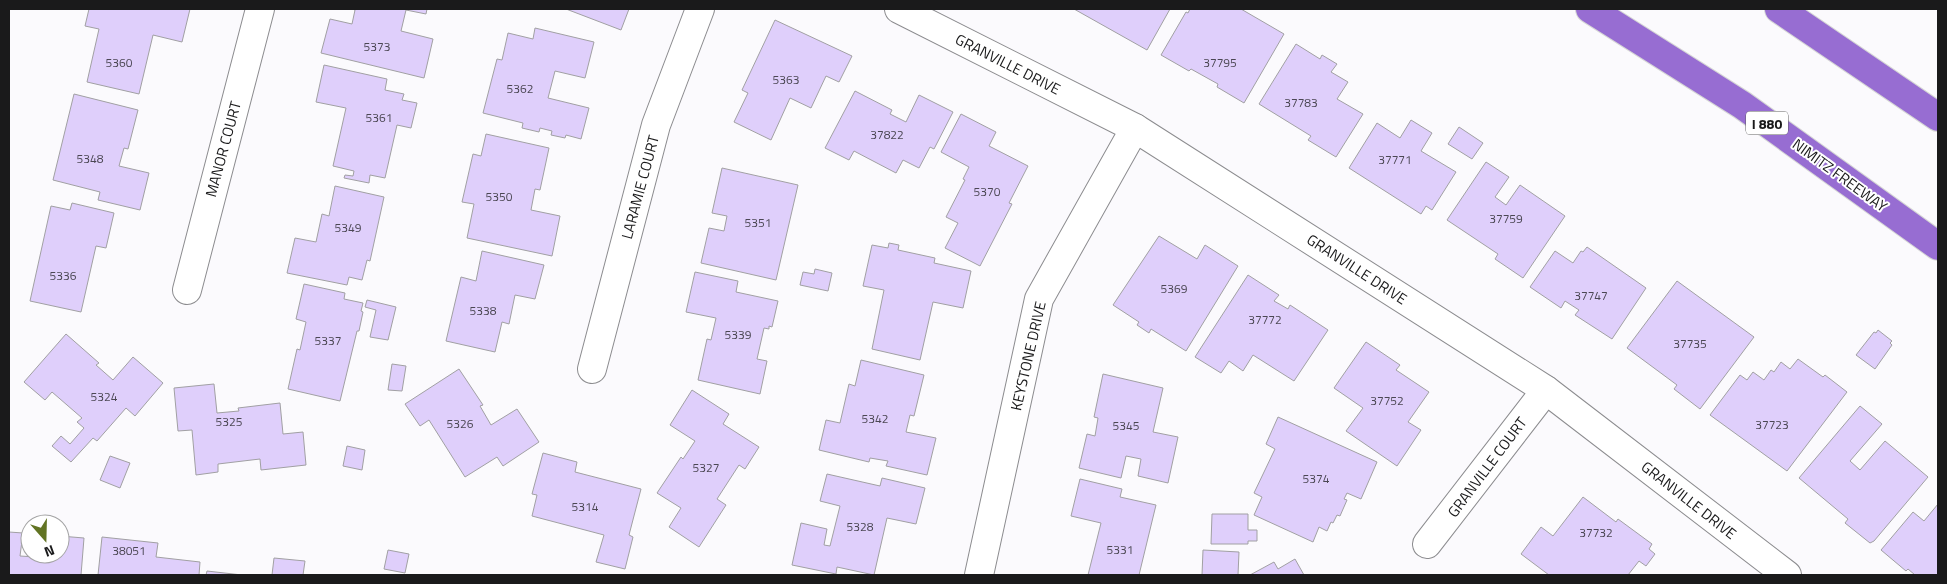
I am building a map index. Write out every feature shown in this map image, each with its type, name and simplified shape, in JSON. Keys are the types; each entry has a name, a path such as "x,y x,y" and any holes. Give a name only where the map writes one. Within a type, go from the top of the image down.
{"highway":[{"name":"NIMITZ FREEWAY","path":"1590,9 1742,105 1938,246"},
{"path":"1779,9 1938,117"}],"street":[{"name":"MANOR COURT","path":"187,290 260,9"},
{"name":"LARAMIE COURT","path":"592,369 656,125 700,9"},
{"name":"GRANVILLE DRIVE","path":"899,9 1135,128 1546,390 1787,575"},
{"name":"KEYSTONE DRIVE","path":"979,575 1039,299 1135,128"},
{"name":"GRANVILLE COURT","path":"1428,544 1546,390"}],"building":[{"path":"89,9 190,9 182,42 153,35 139,94 87,82 99,29 85,26"},
{"path":"352,9 427,9 426,14 406,10 401,31 433,39 424,78 321,53 330,19 352,24 355,10"},
{"path":"566,9 629,9 621,30"},
{"path":"1074,9 1170,9 1147,50"},
{"path":"1190,9 1241,9 1284,34 1244,103 1217,87 1218,84 1191,69 1189,71 1161,55 1186,12 1188,13"},
{"path":"775,20 852,56 839,82 826,76 811,108 790,98 771,140 734,122 748,93 742,90"},
{"path":"535,28 594,42 585,78 555,71 548,98 589,108 581,139 566,135 565,138 551,135 552,131 540,128 539,132 522,128 523,123 483,113 497,59 502,60 508,33 533,39"},
{"path":"1296,44 1320,59 1322,55 1337,64 1331,72 1348,82 1337,99 1363,114 1336,157 1308,140 1311,136 1259,104"},
{"path":"324,65 387,79 385,90 404,94 402,100 417,103 411,128 397,125 385,178 370,175 369,183 344,178 345,175 353,176 354,171 333,166 346,108 316,102"},
{"path":"855,91 892,110 890,114 906,122 919,95 953,112 934,149 930,147 919,168 903,160 896,173 854,151 849,160 825,148"},
{"path":"74,94 138,110 128,149 124,148 119,166 149,173 140,210 98,200 100,192 53,180"},
{"path":"961,114 996,132 989,146 1028,166 1009,203 1012,204 980,266 945,248 958,223 946,217 965,180 963,179 969,167 941,152"},
{"path":"1411,120 1432,133 1421,151 1456,172 1432,210 1426,206 1421,214 1349,168 1377,123 1400,138"},
{"path":"1459,127 1483,143 1472,159 1448,144"},
{"path":"486,134 549,148 540,190 535,189 531,210 560,216 552,256 467,238 474,204 462,202 473,154 481,156"},
{"path":"1486,162 1509,177 1495,197 1506,205 1520,185 1565,216 1523,278 1495,259 1498,254 1447,220"},
{"path":"722,168 798,185 776,280 701,263 709,228 724,231 727,216 712,213"},
{"path":"335,186 384,197 370,261 367,260 362,280 349,277 347,285 287,273 295,238 316,242 322,214 329,216"},
{"path":"72,203 114,213 106,248 96,246 81,312 30,301 51,206 70,210"},
{"path":"1159,236 1197,259 1205,245 1238,266 1186,351 1151,329 1149,333 1137,325 1139,322 1113,305"},
{"path":"889,243 899,245 898,250 935,258 934,263 971,271 963,308 933,302 920,360 872,349 884,290 863,286 872,245 888,248"},
{"path":"1587,247 1646,288 1612,339 1575,315 1579,310 1565,301 1561,308 1530,287 1555,251 1573,263 1581,251 1583,252"},
{"path":"482,251 544,265 535,299 515,295 509,324 502,322 495,352 446,341 461,277 476,281"},
{"path":"815,269 832,273 828,291 800,285 803,272 814,274"},
{"path":"695,272 738,281 736,292 778,301 772,327 769,326 769,329 764,328 757,359 767,361 760,394 698,380 707,339 711,340 716,318 686,312"},
{"path":"1248,275 1279,295 1274,301 1288,309 1290,305 1328,330 1294,381 1253,355 1243,371 1229,361 1221,373 1195,357"},
{"path":"1677,281 1754,337 1700,409 1674,389 1677,385 1627,348"},
{"path":"304,284 345,293 344,299 363,303 359,331 357,331 340,401 288,389 297,349 300,350 306,322 296,319"},
{"path":"367,300 396,307 388,340 370,337 376,310 365,307"},
{"path":"1878,330 1892,341 1890,343 1892,345 1875,369 1856,355 1874,332 1876,333"},
{"path":"66,334 99,363 96,365 113,380 133,357 163,383 135,416 126,408 97,441 93,438 71,462 52,446 61,436 70,444 84,428 77,422 82,418 52,392 45,400 24,382"},
{"path":"1366,342 1400,365 1396,370 1429,392 1408,422 1421,430 1397,466 1346,431 1363,408 1334,388"},
{"path":"1798,359 1823,377 1825,375 1847,392 1787,471 1710,415 1740,375 1747,380 1753,372 1764,380 1771,370 1774,372 1781,362 1790,369"},
{"path":"861,360 924,375 914,416 910,415 906,432 936,438 927,475 886,466 888,461 870,458 869,462 819,450 826,420 840,423 849,384 855,386"},
{"path":"392,364 406,366 402,391 388,390"},
{"path":"459,369 483,405 480,406 491,425 517,409 539,442 503,466 497,457 465,477 429,420 420,426 405,404"},
{"path":"1103,374 1163,388 1153,432 1178,437 1168,483 1138,476 1141,459 1126,456 1121,478 1079,468 1087,434 1095,436 1098,418 1094,417"},
{"path":"214,384 217,413 239,411 238,408 280,403 283,434 303,432 306,465 261,470 260,459 218,464 218,472 196,475 192,430 178,431 174,388"},
{"path":"692,390 729,414 723,424 759,447 745,469 739,465 717,499 726,505 699,547 669,527 681,508 657,493 681,457 683,459 695,441 670,425"},
{"path":"1860,406 1882,424 1850,461 1860,470 1885,441 1928,477 1874,541 1870,543 1845,523 1848,519 1799,478"},
{"path":"1278,417 1377,462 1361,499 1347,493 1344,499 1347,500 1340,516 1337,515 1327,531 1319,527 1313,542 1254,515 1262,497 1254,493 1275,449 1266,444"},
{"path":"347,446 365,450 362,470 343,466"},
{"path":"543,453 577,462 575,472 641,489 629,535 633,537 625,569 596,562 604,535 532,516 537,495 532,494"},
{"path":"110,456 130,463 120,488 100,480"},
{"path":"827,474 880,486 882,478 925,488 916,524 887,518 874,575 837,567 836,574 792,565 801,523 827,529 824,545 830,546 840,506 820,501"},
{"path":"1080,479 1122,489 1120,497 1156,505 1139,575 1088,575 1101,523 1071,516"},
{"path":"1583,497 1616,522 1618,519 1652,544 1649,549 1655,554 1646,566 1639,561 1628,575 1549,575 1521,554 1541,527 1553,536"},
{"path":"1938,504 1938,575 1915,575 1908,569 1906,571 1881,550 1913,512 1924,521"},
{"path":"1212,514 1248,514 1248,530 1257,530 1257,541 1248,541 1248,544 1211,544"},
{"path":"9,532 20,533 20,564 70,564 70,537 84,538 81,575 9,575"},
{"path":"102,537 158,543 156,557 200,562 199,575 98,575"},
{"path":"388,550 409,554 405,573 384,569"},
{"path":"1203,550 1239,552 1238,575 1202,575"},
{"path":"274,558 305,561 303,575 272,575"},
{"path":"1295,559 1304,575 1250,575 1274,562 1278,569"},
{"path":"207,571 242,575 206,575"}]}
